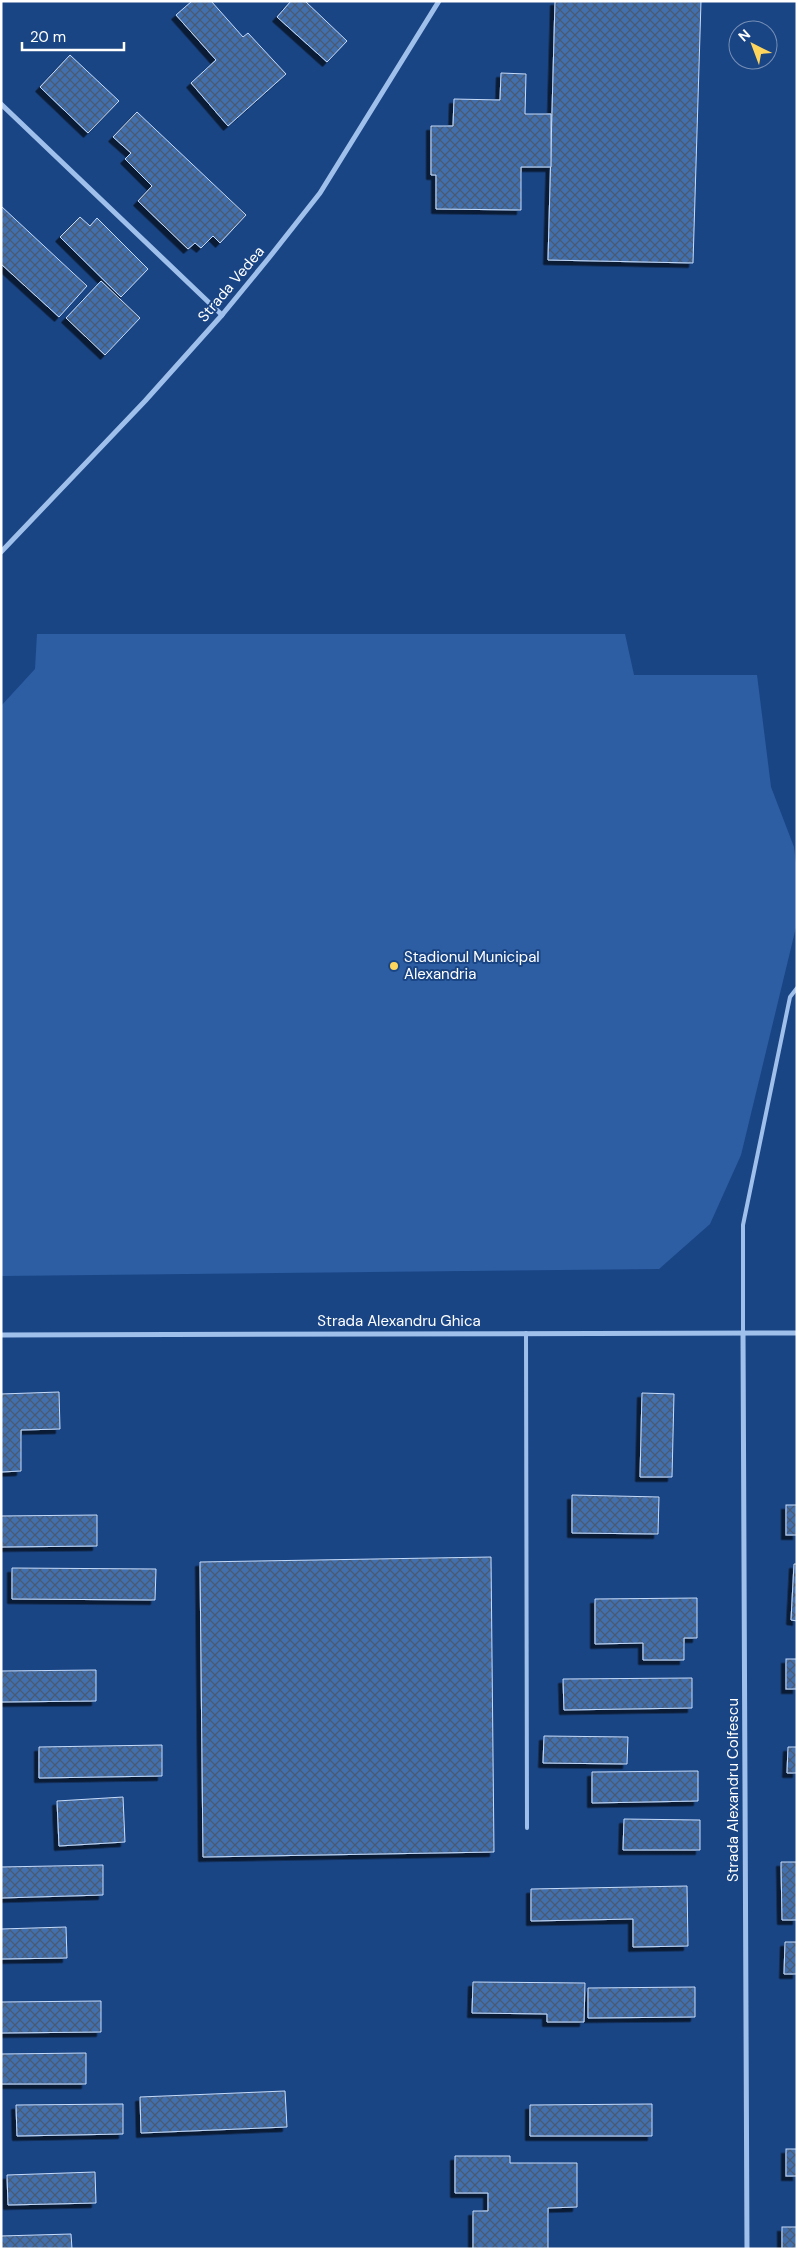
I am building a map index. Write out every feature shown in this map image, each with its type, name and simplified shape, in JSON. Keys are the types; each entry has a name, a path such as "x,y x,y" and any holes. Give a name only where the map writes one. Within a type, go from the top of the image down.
{"street":[{"name":"Strada Vedea","path":"1,552 145,401 222,315 320,193 440,1"},
{"path":"1,104 222,315"},
{"name":"Strada Alexandru Colfescu","path":"743,1332 747,2249"},
{"name":"Strada Alexandru Ghica","path":"1,1335 797,1333"}],"lane":[{"path":"743,1332 743,1225 790,997 797,988"},
{"path":"526,1333 527,1828"}],"shaded area":[{"name":"Stadionul Municipal Alexandria","path":"37,634 625,634 634,675 757,675 771,787 794,847 797,871 797,923 741,1155 710,1224 659,1269 1,1276 1,706 35,669"}],"building":[{"path":"192,1 211,1 243,37 248,33 286,74 228,126 191,83 216,60 176,15"},
{"path":"291,1 305,1 347,41 327,62 277,17"},
{"path":"555,1 701,1 693,263 548,260"},
{"path":"70,55 119,101 88,133 40,87"},
{"path":"501,73 526,74 525,114 551,114 551,167 521,167 521,210 436,209 436,175 431,175 431,126 453,126 454,99 500,100"},
{"path":"137,112 246,215 220,243 213,236 201,248 195,243 188,249 138,201 152,186 125,159 131,153 113,137"},
{"path":"1,206 87,286 59,317 1,264"},
{"path":"80,217 90,226 97,218 148,269 121,297 60,237"},
{"path":"101,281 140,318 105,355 66,318"},
{"path":"59,1392 60,1429 21,1430 21,1471 1,1472 1,1394"},
{"path":"642,1393 674,1394 672,1477 640,1477"},
{"path":"572,1495 659,1497 658,1534 572,1533"},
{"path":"786,1505 797,1505 797,1535 786,1535"},
{"path":"97,1515 97,1546 1,1547 1,1516"},
{"path":"491,1557 494,1852 203,1857 200,1562"},
{"path":"794,1564 797,1564 797,1621 791,1620"},
{"path":"12,1568 156,1569 155,1600 12,1599"},
{"path":"697,1598 697,1638 684,1638 684,1660 643,1660 643,1643 595,1644 595,1599"},
{"path":"786,1659 797,1659 797,1689 786,1689"},
{"path":"96,1670 96,1701 1,1702 1,1671"},
{"path":"692,1678 692,1708 564,1710 563,1679"},
{"path":"544,1736 628,1737 627,1764 543,1763"},
{"path":"162,1745 162,1776 39,1778 39,1747"},
{"path":"788,1747 797,1747 797,1773 787,1773"},
{"path":"698,1771 698,1801 592,1803 592,1772"},
{"path":"123,1797 125,1842 59,1846 57,1801"},
{"path":"624,1819 700,1820 700,1850 623,1850"},
{"path":"781,1862 797,1862 797,1920 782,1920"},
{"path":"103,1865 103,1895 1,1898 1,1867"},
{"path":"687,1886 688,1946 633,1947 633,1919 531,1921 531,1889"},
{"path":"66,1927 67,1958 1,1959 1,1929"},
{"path":"785,1942 797,1942 797,1974 784,1974"},
{"path":"473,1982 585,1983 584,2022 547,2022 547,2014 472,2013"},
{"path":"695,1987 695,2017 588,2018 588,1988"},
{"path":"101,2001 101,2032 1,2033 1,2002"},
{"path":"86,2053 86,2084 1,2084 1,2054"},
{"path":"285,2091 287,2127 141,2133 140,2097"},
{"path":"123,2104 123,2134 17,2136 16,2105"},
{"path":"652,2104 652,2136 530,2136 530,2105"},
{"path":"786,2149 797,2149 797,2176 786,2176"},
{"path":"455,2156 510,2156 510,2163 577,2163 577,2207 548,2208 548,2249 473,2249 473,2211 488,2211 488,2193 455,2193"},
{"path":"95,2172 96,2203 8,2205 7,2175"},
{"path":"782,2227 797,2227 797,2249 782,2249"},
{"path":"71,2234 72,2249 1,2249 1,2236"}],"place":[{"name":"Stadionul Municipal Alexandria","path":"394,966"}]}
